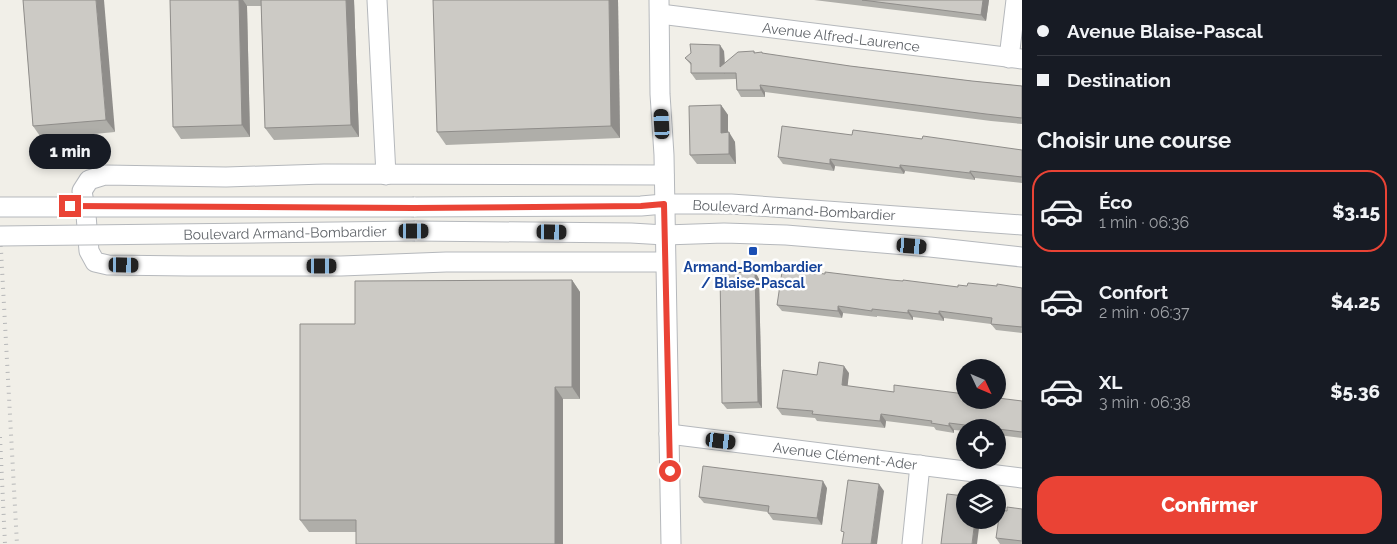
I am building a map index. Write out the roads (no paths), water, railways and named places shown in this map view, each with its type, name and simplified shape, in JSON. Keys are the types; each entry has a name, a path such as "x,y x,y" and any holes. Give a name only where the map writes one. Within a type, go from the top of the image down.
{"street":[{"path":"377,0 386,175"},
{"path":"1015,58 1016,0"},
{"path":"660,7 660,94 664,175 671,544"},
{"name":"Avenue Alfred-Laurence","path":"660,7 1015,58"},
{"path":"664,175 324,174 226,177 105,175 89,180 82,191 89,251 95,262 108,265 341,266 446,262 665,262"},
{"name":"Boulevard Armand-Bombardier","path":"0,207 414,208 732,204 1022,225"},
{"name":"Boulevard Armand-Bombardier","path":"0,236 414,231 665,235 724,233 786,235 1022,257"},
{"name":"Avenue Clément-Ader","path":"669,434 1022,478"},
{"path":"912,544 920,465"}],"railway":[{"path":"0,232 17,544"},
{"path":"0,437 5,544"}],"place":[{"name":"Armand-Bombardier / Blaise-Pascal","path":"753,251"}]}
